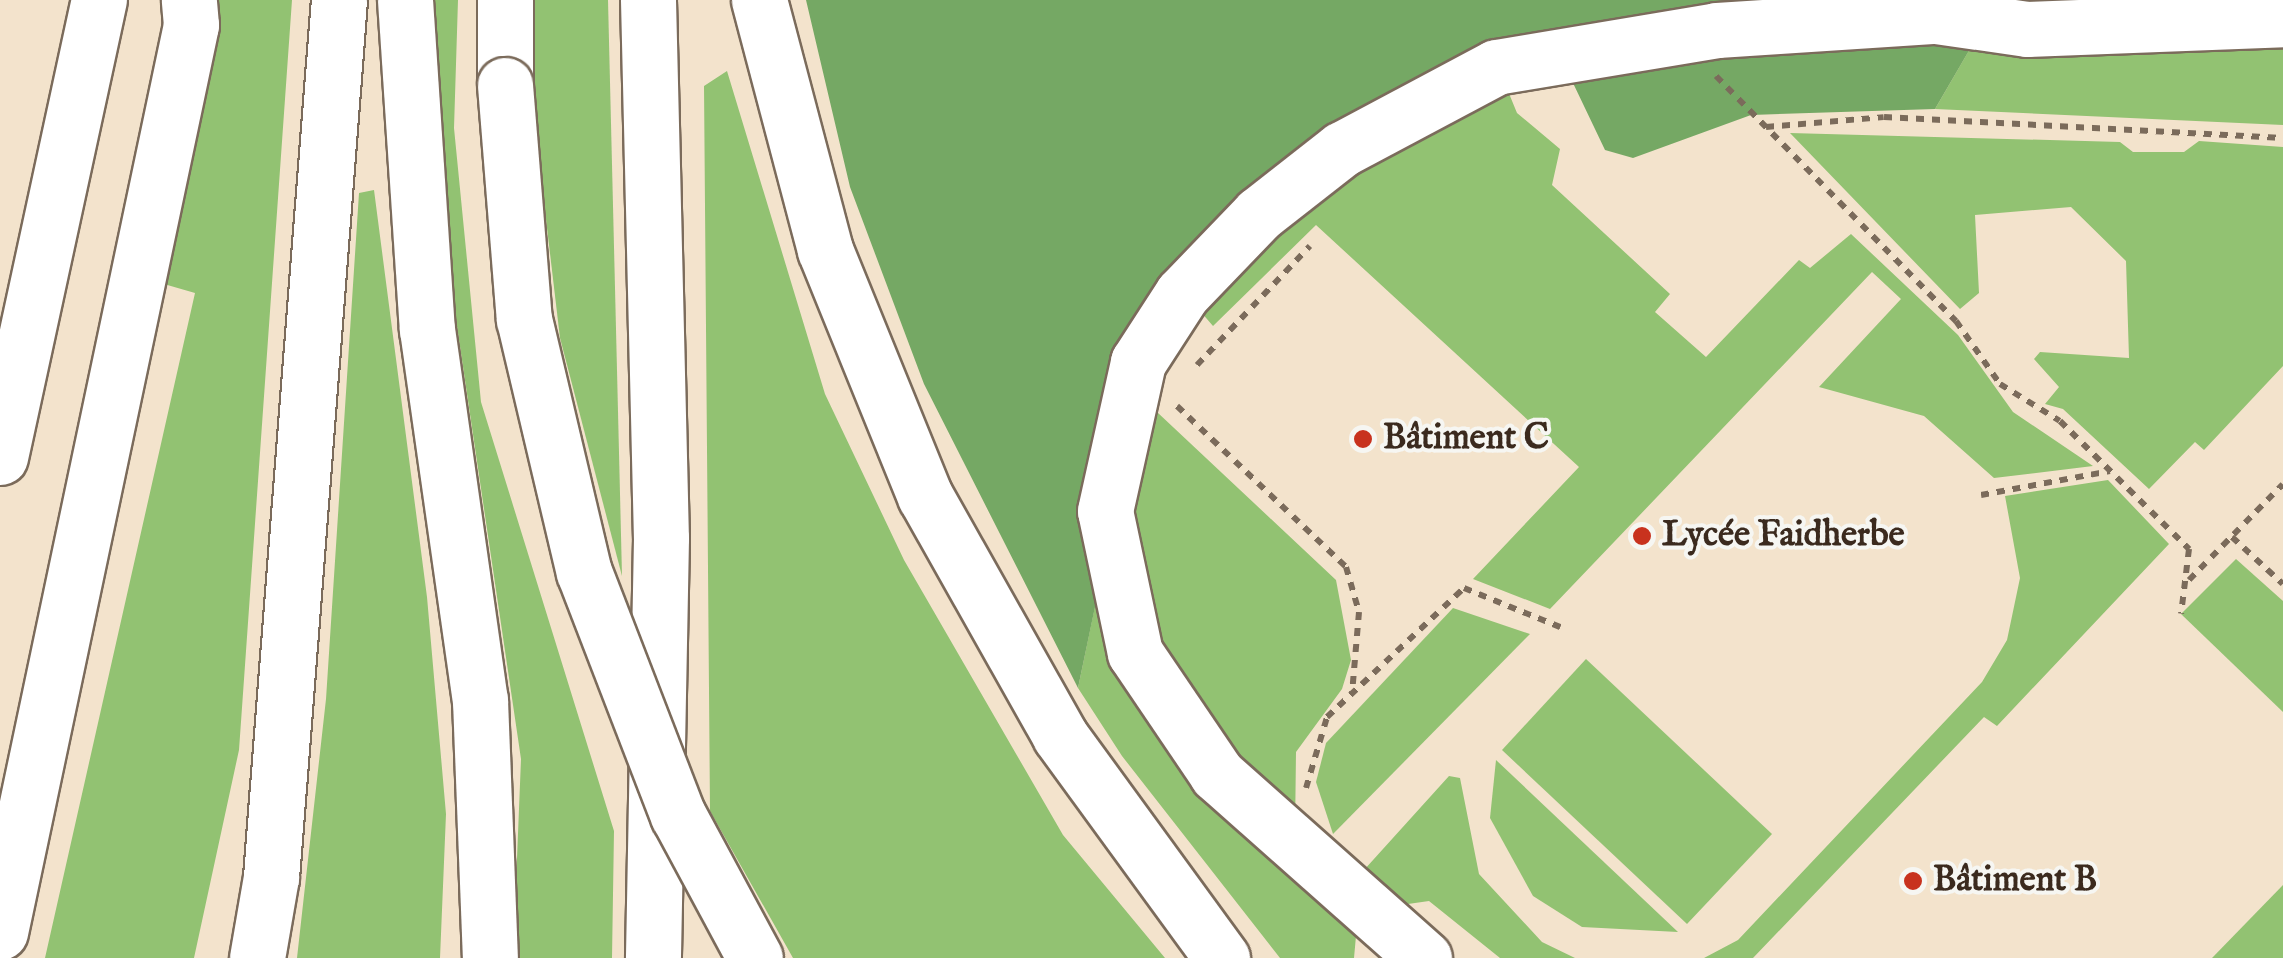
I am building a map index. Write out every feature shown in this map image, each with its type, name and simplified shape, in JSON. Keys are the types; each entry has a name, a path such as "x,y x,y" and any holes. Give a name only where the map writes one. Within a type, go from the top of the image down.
{"main road":[{"path":"0,457 99,0"},
{"path":"0,932 189,0"},
{"path":"257,958 273,857 339,0"},
{"path":"405,0 427,329 480,700 490,958"},
{"path":"505,0 505,85 524,318 584,572 656,764 755,958"},
{"path":"648,0 661,576 653,958"},
{"path":"759,0 825,250 925,496 1060,736 1222,958"},
{"path":"1424,958 1217,774 1135,652 1105,511 1131,384 1182,294 1259,214 1342,149 1496,67 1676,36 1936,16 2028,29 2283,19"}],"path":[{"path":"1676,36 1956,321 2000,384 2060,421 2189,549 2182,614"},
{"path":"1766,128 1884,116 2283,138"},
{"path":"1192,370 1310,246"},
{"path":"1131,384 1166,397 1346,567 1359,612 1352,693"},
{"path":"1981,495 2111,471"},
{"path":"2188,581 2283,484"},
{"path":"2232,537 2283,584"},
{"path":"1307,795 1327,717 1464,588 1560,627"}],"green space":[{"path":"215,0 292,0 239,750 194,958 45,958 195,293 157,282"},
{"path":"429,0 458,0 454,128 481,402 614,831 612,958 513,958 521,759 424,103"},
{"path":"532,0 608,0 622,576 560,338 532,101"},
{"path":"806,0 1969,0 1974,42 1935,109 1751,115 1633,158 1605,150 1573,83 1501,74 1331,174 1145,369 1078,688 924,384 850,187"},
{"path":"2283,42 2283,125 1935,109 1971,47"},
{"path":"727,71 825,394 904,560 1063,835 1165,958 793,958 710,811 704,86"},
{"path":"1501,74 1517,113 1560,149 1552,185 1670,294 1655,312 1706,357 1799,260 1810,268 1851,234 1958,335 2013,412 2093,466 1994,478 1924,416 1819,387 1901,299 1872,272 1550,609 1473,579 1579,467 1316,225 1213,326 1194,304 1331,174"},
{"path":"1790,133 2120,142 2133,152 2184,152 2199,141 2283,147 2283,366 2204,450 2195,442 2149,489 2063,409 2045,404 2059,387 2034,359 2040,352 2129,358 2126,261 2071,207 1975,215 1979,293 1960,309"},
{"path":"374,190 427,597 446,814 440,958 297,958 326,699 359,193"},
{"path":"1141,397 1336,580 1351,660 1342,689 1296,752 1295,833 1151,637 1120,540"},
{"path":"2108,480 2169,544 1997,726 1984,717 1753,958 1704,958 1738,940 1982,682 2007,640 2020,578 2005,496"},
{"path":"2236,559 2283,601 2283,712 2181,614"},
{"path":"1099,587 1223,813 1357,925 1354,958 1280,958 1122,756 1078,688"},
{"path":"1453,608 1530,634 1333,834 1316,782 1326,743"},
{"path":"1586,659 1772,834 1687,924 1502,750"},
{"path":"1496,760 1678,932 1582,927 1533,896 1490,818"},
{"path":"1449,776 1460,778 1479,874 1542,942 1575,958 1500,958 1429,901 1401,905 1364,870"},
{"path":"2283,885 2283,958 2212,958"}],"place":[{"name":"Bâtiment C","path":"1363,439"},
{"name":"Lycée Faidherbe","path":"1642,536"},
{"name":"Bâtiment B","path":"1913,881"}]}
